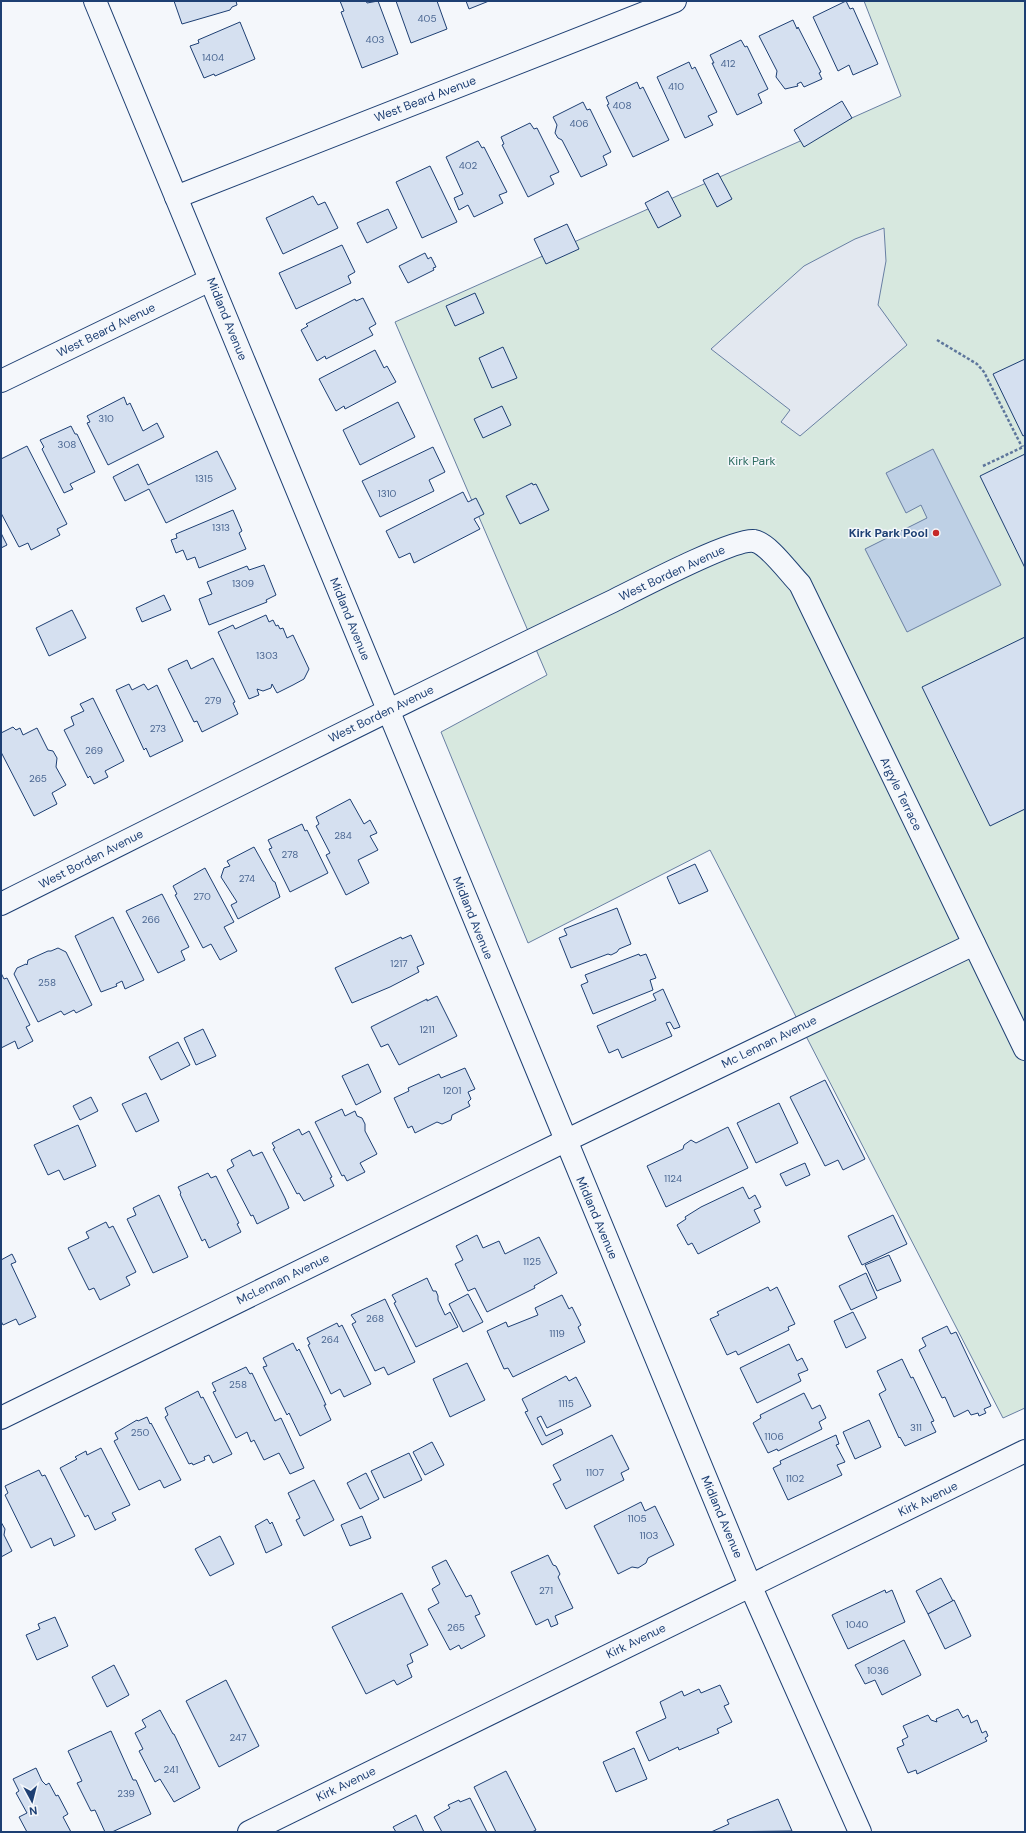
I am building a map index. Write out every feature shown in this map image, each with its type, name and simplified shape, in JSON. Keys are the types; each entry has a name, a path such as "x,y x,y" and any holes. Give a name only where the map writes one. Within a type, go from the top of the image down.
{"street":[{"name":"Midland Avenue","path":"95,1 565,1141 750,1585 860,1832"},
{"name":"West Beard Avenue","path":"176,197 675,1"},
{"name":"West Beard Avenue","path":"1,381 210,280"},
{"name":"West Borden Avenue","path":"1,904 387,710 729,545 753,541 765,546"},
{"name":"Argyle Terrace","path":"765,546 800,584 1025,1049"},
{"name":"Mc Lennan Avenue","path":"565,1141 974,944"},
{"name":"McLennan Avenue","path":"1,1418 565,1141"},
{"name":"Kirk Avenue","path":"249,1832 1025,1451"}],"path":[{"path":"937,340 977,364 984,372 1023,447 983,466"}],"green space":[{"name":"Kirk Park","path":"864,1 1025,1 1025,1408 1003,1418 710,850 528,943 441,732 547,675 395,322 901,96"}],"shaded area":[{"path":"884,228 886,261 878,305 907,345 800,436 781,422 790,410 711,349 804,266 855,239"}],"water":[{"name":"Kirk Park Pool","path":"933,449 1001,585 907,632 865,549 927,518 921,505 906,513 886,473"}],"building":[{"path":"174,1 236,1 237,5 232,7 230,10 182,24"},
{"path":"340,1 366,1 367,3 378,1 398,54 362,68 341,12 344,11"},
{"path":"396,1 437,1 447,29 411,43"},
{"path":"466,1 489,1 469,9"},
{"path":"846,1 850,9 853,8 878,64 853,75 849,65 838,71 813,17"},
{"path":"793,20 821,72 819,73 822,79 804,87 801,82 797,84 798,86 785,89 776,77 777,71 759,36"},
{"path":"240,22 255,59 215,76 214,74 204,78 190,46 199,43 198,40"},
{"path":"741,40 745,47 747,46 768,89 758,94 762,103 737,115 712,63 714,63 710,55"},
{"path":"689,62 692,69 695,67 717,112 708,116 713,125 685,138 657,77"},
{"path":"637,82 640,89 643,87 669,140 633,157 607,105 609,104 606,97"},
{"path":"842,101 852,118 804,147 794,130"},
{"path":"583,102 587,110 590,109 611,152 603,156 607,165 581,177 562,140 558,138 555,133 557,125 553,117"},
{"path":"530,123 534,129 537,128 559,172 550,176 554,184 528,197 502,145 504,144 501,137"},
{"path":"478,141 482,148 484,147 507,192 499,195 503,203 474,217 468,205 459,210 454,198 463,194 446,157"},
{"path":"430,166 457,222 422,238 396,182"},
{"path":"718,173 732,199 717,207 703,180"},
{"path":"668,191 681,216 658,228 645,203"},
{"path":"313,196 318,205 325,202 338,228 283,254 266,218"},
{"path":"388,209 397,228 367,243 357,223"},
{"path":"567,224 579,249 546,264 534,239"},
{"path":"342,245 355,272 348,276 351,283 296,309 279,273"},
{"path":"425,253 428,259 431,257 436,267 433,268 434,270 408,283 399,266"},
{"path":"475,293 484,313 455,326 446,306"},
{"path":"363,298 376,324 369,328 373,335 326,359 325,356 317,361 301,330 308,326 306,324 355,299 356,301"},
{"path":"503,347 517,378 492,388 479,358"},
{"path":"375,350 384,368 387,366 396,382 345,409 344,406 336,411 319,379"},
{"path":"1025,359 1025,435 1023,436 993,374"},
{"path":"124,397 127,405 130,403 143,431 157,423 164,437 108,465 87,423 90,422 87,416"},
{"path":"398,402 415,437 360,465 343,430"},
{"path":"502,406 511,425 483,438 474,419"},
{"path":"71,426 75,434 77,434 95,472 70,484 73,489 64,493 42,449 44,447 40,440"},
{"path":"27,446 67,524 57,529 60,535 31,550 28,543 19,547 1,513 1,459"},
{"path":"433,447 445,472 429,480 434,491 380,517 362,481"},
{"path":"217,451 236,489 166,523 149,489 125,501 113,477 138,464 148,485"},
{"path":"1025,454 1025,568 980,476"},
{"path":"532,483 533,485 536,484 549,510 520,524 506,496"},
{"path":"463,492 468,502 476,498 484,514 474,519 480,529 414,563 410,553 399,558 386,531"},
{"path":"233,510 242,531 239,533 246,549 199,568 195,557 187,560 183,550 176,553 171,540 177,538 176,534"},
{"path":"1,533 7,545 1,548"},
{"path":"264,565 276,595 266,600 267,602 209,625 199,599 212,594 207,582 247,566 249,570"},
{"path":"164,595 171,610 142,622 136,608"},
{"path":"72,610 86,638 49,656 36,628"},
{"path":"266,615 269,622 273,620 276,626 278,625 280,629 283,628 287,638 293,635 309,669 304,679 277,693 272,684 271,688 263,691 257,689 259,695 249,699 218,632 233,625 235,629"},
{"path":"1025,637 1025,809 990,826 922,687"},
{"path":"213,658 235,702 233,703 238,714 202,732 197,721 194,722 168,669 187,660 191,669"},
{"path":"129,684 132,690 144,684 148,690 157,685 183,741 150,757 146,748 144,750 116,690"},
{"path":"93,698 124,761 105,771 108,777 94,784 90,776 88,778 64,730 74,725 71,717 84,711 80,704"},
{"path":"13,727 16,730 20,728 23,735 37,728 48,750 53,751 57,758 56,767 66,785 52,793 57,804 34,816 1,752 1,733"},
{"path":"350,799 364,824 370,820 377,833 370,836 378,850 358,860 369,883 346,895 326,855 330,853 316,826 319,824 316,817"},
{"path":"302,824 305,831 307,830 328,873 290,892 269,849 272,848 268,840"},
{"path":"254,847 273,881 275,882 280,897 238,919 231,905 237,902 221,877 224,868 230,866 227,861"},
{"path":"695,864 708,891 679,904 667,877"},
{"path":"205,868 234,922 224,927 237,951 220,960 211,944 203,948 175,895 177,894 173,886"},
{"path":"162,894 189,947 181,951 185,960 158,973 126,911"},
{"path":"617,908 631,944 619,949 611,955 608,954 571,968 559,938 567,935 564,929"},
{"path":"113,917 144,980 125,989 122,981 116,984 117,986 101,992 75,936"},
{"path":"411,935 424,964 417,967 419,972 390,987 352,1003 335,968 401,937 402,939"},
{"path":"58,948 66,952 92,1005 76,1013 74,1010 64,1015 61,1011 38,1022 14,974 17,968 26,964 27,965 28,960"},
{"path":"639,954 640,956 646,954 656,978 650,980 653,990 593,1014 581,985 588,982 585,975"},
{"path":"1,973 4,979 7,978 30,1025 26,1027 33,1041 18,1049 15,1041 1,1048"},
{"path":"663,989 680,1027 674,1029 670,1022 666,1023 672,1036 622,1058 618,1049 609,1053 597,1026 656,1000 653,994"},
{"path":"437,996 457,1036 399,1065 388,1044 381,1047 371,1027 427,999 427,1001"},
{"path":"203,1029 216,1056 196,1065 184,1038"},
{"path":"178,1042 190,1065 161,1080 149,1057"},
{"path":"368,1064 381,1092 356,1105 342,1076"},
{"path":"465,1068 475,1089 468,1092 471,1099 468,1102 470,1106 452,1115 451,1120 442,1124 437,1122 415,1133 412,1126 408,1128 394,1098 409,1091 408,1088 439,1074 441,1078"},
{"path":"825,1080 865,1159 843,1170 838,1160 825,1166 790,1097"},
{"path":"146,1093 159,1121 136,1132 122,1104"},
{"path":"91,1097 98,1111 80,1120 73,1106"},
{"path":"779,1103 798,1143 756,1163 737,1123"},
{"path":"342,1109 345,1116 355,1111 357,1116 362,1118 365,1124 365,1131 377,1154 360,1163 365,1172 347,1181 344,1175 342,1176 315,1122"},
{"path":"78,1125 96,1166 64,1180 59,1170 48,1175 34,1145"},
{"path":"728,1127 748,1168 666,1207 647,1166 683,1149 684,1145 691,1140 696,1143"},
{"path":"299,1129 302,1135 309,1131 332,1177 330,1178 334,1186 304,1201 299,1193 297,1194 273,1149 275,1148 272,1143"},
{"path":"250,1150 253,1156 262,1152 289,1208 257,1224 253,1215 251,1216 227,1170 234,1166 231,1160"},
{"path":"805,1163 810,1175 786,1186 780,1174"},
{"path":"208,1173 211,1178 216,1176 239,1223 237,1224 241,1232 209,1248 205,1239 202,1241 178,1187"},
{"path":"743,1187 749,1199 755,1195 761,1207 754,1210 760,1222 698,1254 692,1243 688,1245 677,1225 686,1219 685,1217 701,1207"},
{"path":"159,1195 188,1257 153,1273 127,1219 136,1215 133,1208"},
{"path":"893,1215 907,1244 862,1265 848,1236"},
{"path":"106,1222 109,1228 113,1226 136,1272 126,1277 130,1285 100,1300 94,1288 89,1290 68,1248 89,1238 86,1232"},
{"path":"477,1235 483,1248 499,1241 505,1254 539,1237 557,1273 534,1286 535,1288 487,1312 475,1288 468,1291 455,1264 463,1260 456,1246"},
{"path":"12,1254 16,1262 11,1264 36,1317 19,1325 16,1319 3,1325 1,1321 1,1260"},
{"path":"889,1255 901,1281 877,1291 865,1265"},
{"path":"866,1273 877,1298 851,1310 839,1286"},
{"path":"427,1278 433,1291 436,1291 438,1300 445,1315 450,1312 458,1327 416,1347 394,1303 396,1302 392,1295"},
{"path":"768,1287 770,1291 777,1287 795,1324 788,1327 789,1330 738,1355 736,1351 727,1355 710,1319 719,1315 717,1312"},
{"path":"468,1294 483,1322 463,1332 449,1304"},
{"path":"562,1295 569,1309 572,1307 581,1325 578,1327 585,1342 513,1377 508,1368 504,1369 487,1331 506,1322 508,1327 538,1315 535,1308"},
{"path":"385,1299 415,1362 388,1375 384,1367 375,1371 352,1324 356,1322 351,1315"},
{"path":"853,1312 866,1338 846,1348 834,1321"},
{"path":"337,1323 339,1327 342,1325 371,1384 344,1397 340,1389 331,1394 308,1345 310,1344 307,1338"},
{"path":"947,1326 951,1334 956,1332 991,1406 984,1409 986,1413 979,1416 978,1413 971,1415 968,1410 954,1417 945,1397 942,1398 919,1350 926,1346 922,1338"},
{"path":"293,1343 297,1351 299,1349 322,1396 326,1405 324,1405 331,1420 300,1436 289,1413 287,1415 263,1367 267,1366 263,1358"},
{"path":"789,1344 797,1361 802,1358 808,1370 798,1374 801,1381 757,1403 740,1368"},
{"path":"902,1359 911,1378 913,1377 934,1421 931,1422 936,1432 905,1446 900,1437 899,1438 879,1394 886,1390 877,1371"},
{"path":"467,1363 485,1400 450,1417 433,1379"},
{"path":"246,1367 250,1374 252,1373 275,1421 281,1418 304,1468 290,1474 279,1453 264,1460 254,1440 251,1442 247,1432 236,1438 213,1392 216,1391 212,1383"},
{"path":"566,1376 569,1381 576,1377 591,1406 547,1428 541,1416 537,1418 546,1436 561,1429 563,1434 542,1445 525,1412 528,1411 522,1399"},
{"path":"198,1391 201,1398 203,1397 232,1454 213,1463 209,1455 204,1457 205,1460 193,1465 192,1463 189,1464 165,1417 168,1415 165,1408"},
{"path":"804,1393 812,1409 820,1405 826,1418 819,1422 822,1429 778,1451 777,1449 768,1453 753,1423 761,1418 760,1415"},
{"path":"147,1417 181,1480 164,1488 160,1480 139,1490 114,1441 118,1439 115,1433 137,1420 138,1421"},
{"path":"869,1420 881,1447 855,1459 843,1432"},
{"path":"612,1435 629,1469 621,1473 624,1480 566,1509 553,1484 561,1480 553,1465"},
{"path":"836,1435 839,1444 836,1445 845,1462 837,1465 842,1475 788,1500 773,1468 781,1464 780,1461"},
{"path":"432,1442 444,1465 425,1475 413,1452"},
{"path":"101,1448 130,1505 112,1513 116,1520 95,1530 88,1515 85,1517 60,1468 77,1459 75,1457 86,1451 87,1455"},
{"path":"409,1453 422,1480 384,1498 371,1471"},
{"path":"39,1470 42,1476 45,1475 75,1536 54,1546 51,1538 31,1548 5,1495 8,1493 5,1486"},
{"path":"366,1473 379,1499 360,1509 347,1483"},
{"path":"314,1480 334,1520 304,1536 296,1520 300,1518 288,1493"},
{"path":"641,1502 645,1511 655,1506 674,1545 648,1558 646,1563 638,1568 632,1567 618,1574 594,1526"},
{"path":"362,1516 371,1538 350,1546 341,1525"},
{"path":"267,1519 270,1524 272,1522 282,1545 266,1553 255,1526"},
{"path":"1,1522 5,1529 4,1535 12,1551 1,1557"},
{"path":"220,1536 234,1564 210,1576 195,1549"},
{"path":"548,1555 560,1574 558,1577 573,1608 555,1616 558,1624 551,1627 548,1619 536,1625 511,1572"},
{"path":"446,1560 466,1597 471,1595 480,1614 475,1616 485,1636 461,1649 459,1645 450,1650 428,1609 439,1603 432,1589 440,1584 432,1567"},
{"path":"941,1578 953,1601 928,1614 916,1591"},
{"path":"885,1590 886,1593 892,1590 905,1622 848,1649 832,1615"},
{"path":"402,1593 428,1645 410,1654 413,1662 407,1665 412,1677 397,1685 394,1680 366,1694 332,1627"},
{"path":"954,1600 971,1636 945,1649 928,1614"},
{"path":"55,1617 68,1646 37,1660 26,1635 40,1629 38,1624"},
{"path":"904,1640 921,1675 882,1695 875,1680 865,1684 855,1665"},
{"path":"114,1665 129,1695 107,1707 92,1677"},
{"path":"226,1680 259,1746 219,1767 186,1701"},
{"path":"720,1685 729,1704 724,1706 732,1722 717,1729 719,1733 679,1750 678,1747 649,1761 636,1732 666,1718 660,1702 682,1691 684,1696 699,1689 701,1693"},
{"path":"958,1709 963,1718 968,1715 971,1723 977,1720 982,1733 986,1731 988,1736 985,1738 987,1741 917,1774 916,1770 908,1773 897,1748 904,1745 902,1740 908,1737 903,1726 928,1715 931,1720 937,1722 936,1719"},
{"path":"160,1710 174,1734 200,1788 174,1802 160,1779 155,1782 139,1751 143,1749 135,1733 146,1727 142,1720"},
{"path":"111,1731 133,1780 136,1780 151,1814 112,1832 105,1832 95,1810 91,1811 77,1783 82,1781 68,1751"},
{"path":"634,1748 647,1779 616,1792 603,1762"},
{"path":"36,1768 42,1781 46,1785 49,1783 56,1796 58,1795 68,1814 63,1817 71,1832 27,1832 19,1817 27,1813 16,1793 19,1791 13,1779"},
{"path":"506,1771 536,1830 532,1832 496,1832 474,1787"},
{"path":"470,1798 487,1832 442,1832 434,1817 450,1808 448,1805 459,1800 460,1802"},
{"path":"778,1799 792,1831 711,1832 729,1824 727,1820"},
{"path":"416,1815 424,1832 396,1832 393,1827"}],"place":[{"name":"Kirk Park Pool","path":"936,533"}]}
